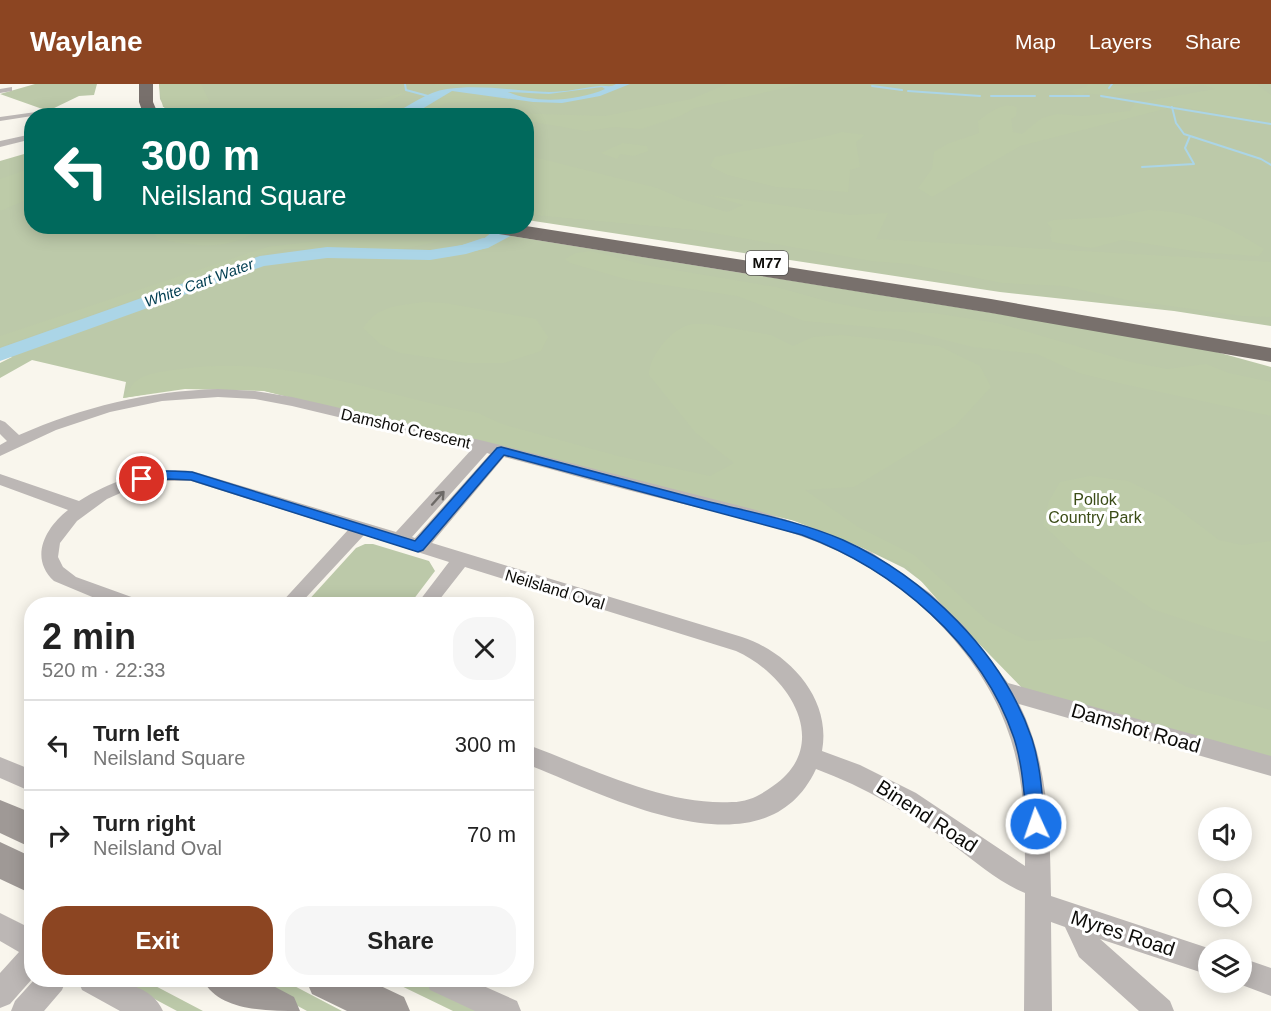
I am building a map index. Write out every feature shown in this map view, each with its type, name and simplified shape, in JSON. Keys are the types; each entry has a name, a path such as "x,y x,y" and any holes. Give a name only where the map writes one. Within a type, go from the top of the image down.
{"highway":[{"path":"135,84 133,101 135,108"},
{"path":"146,84 146,102 149,108"},
{"name":"M77","path":"539,230 986,297 1270,349"},
{"name":"M77","path":"539,230 1002,308 1270,349"}],"street":[{"path":"0,91 9,89"},
{"path":"0,119 24,115"},
{"path":"0,144 24,138"},
{"name":"Damshot Crescent","path":"0,451 94,412 164,396 219,392 263,396 493,449 805,532 864,556 914,590 954,629 1001,690 1023,740 1031,772 1038,895 1038,1011"},
{"path":"0,425 17,442"},
{"path":"409,544 493,449"},
{"name":"Neilsland Oval","path":"111,597 69,581 54,569 49,553 51,544 63,525 80,508 129,483 156,476 181,475 755,651 788,675 800,693 811,721 811,757"},
{"path":"0,479 80,508"},
{"path":"296,597 360,529"},
{"path":"431,597 460,560"},
{"name":"Damshot Road","path":"1001,690 1271,766"},
{"path":"534,757 654,800 717,815 748,811 786,792 805,771 811,757"},
{"name":"Binend Road","path":"811,757 885,786 948,827 1038,895"},
{"path":"0,767 24,778"},
{"path":"0,816 24,827"},
{"path":"0,860 24,872"},
{"name":"Myres Road","path":"1038,895 1074,917 1198,957"},
{"path":"1074,917 1089,947 1160,1011"},
{"path":"0,926 24,940"},
{"path":"0,994 24,967"},
{"path":"1252,975 1271,982"},
{"path":"25,1011 46,987"},
{"path":"105,987 149,1011"},
{"path":"236,987 280,1011"},
{"path":"340,987 390,1011"},
{"path":"455,987 507,1011"}],"green space":[{"path":"35,84 97,84 94,95 79,96 54,108 40,108 0,94"},
{"path":"159,84 1271,84 1271,326 1174,311 1000,292 534,221 534,108 164,108 160,99"},
{"path":"159,84 201,84 210,103 163,107"},
{"path":"616,84 610,87 548,92 432,85"},
{"path":"727,84 803,84 695,108 680,116 641,129 615,127 586,131 534,122 534,114 605,116 691,99"},
{"path":"1088,84 1137,87 1153,84 1256,84 1271,95 1271,123 1176,106 1020,146 932,197 918,188 932,169 934,152 947,144 979,133 978,121 1002,106 1017,108 1016,116 1011,119 1013,132 1022,134 1042,118 1057,114 1082,116 1130,111 1135,103 1215,89 1203,85 1112,96 1084,93 1083,97 1068,91 1086,87"},
{"path":"606,87 586,96 558,99 530,97 507,92 549,94"},
{"path":"452,91 517,100 445,103 437,108 425,108"},
{"path":"407,92 376,108 340,108"},
{"path":"842,132 865,135 856,142 860,167 850,170 848,192 776,187 728,175 710,166 715,157 811,140"},
{"path":"623,143 647,146 648,151 634,156 620,154 617,159 601,153"},
{"name":"Pollok Country Park","path":"24,154 24,234 499,234 1043,321 1213,351 1271,367 1271,753 1037,690 934,591 904,568 820,527 257,389 187,387 123,398 126,382 32,360 0,378 0,363 12,357 0,353 0,161"},
{"path":"534,157 657,188 685,200 727,212 743,205 709,195 850,215 888,213 876,239 1271,262 1271,317 1242,316 1127,300 1064,286 1002,283 910,264 871,261 696,230 534,215"},
{"path":"24,170 24,201 0,211 0,179"},
{"path":"1148,210 1181,213 1209,221 1264,249 1259,256 1208,253 1122,240 1092,248 1052,242 1050,235 1052,229 1047,223 1053,220 1113,217"},
{"path":"154,234 252,234 217,245 193,245 157,238"},
{"path":"326,240 441,241 389,252 286,249 260,255 0,347 0,336 267,247"},
{"path":"591,251 645,265 776,287 830,302 876,311 934,313 997,323 1131,362 1167,369 1206,364 1229,373 1271,382 1271,416 1079,373 1037,354 973,347 905,330 804,321 737,296 625,279 570,263 565,259 576,253"},
{"path":"423,302 445,303 536,319 548,337 541,351 504,363 467,363 400,353 380,344 363,328 369,320 382,311"},
{"path":"708,324 771,335 793,346 813,337 842,335 939,346 980,366 991,387 955,426 854,487 805,490 858,527 914,555 989,622 1028,641 1090,637 1187,687 1271,710 1271,763 1025,691 949,613 908,566 792,520 264,391 185,389 123,398 139,379 163,371 220,366 258,367 331,379 478,413 502,424 618,456 710,476 734,463 696,433 649,375 657,352 668,338 688,325"},
{"path":"1090,476 1128,481 1165,499 1219,540 1242,545 1271,541 1271,640 1262,642 1215,630 1152,609 1077,557 1043,525 1049,501 1060,482"},
{"path":"365,544 373,544 429,561 435,571 415,597 311,597 356,548"},
{"path":"132,987 157,987 203,1011 177,1011"},
{"path":"263,987 296,987 342,1011 307,1011"},
{"path":"403,987 431,987 482,1011 453,1011"}],"water":[{"path":"630,84 600,96 562,103 533,102 452,91 424,108 404,108 425,96 447,89 485,87 549,92","holes":["602,87 605,89 556,100 531,98 508,92 549,94"]},
{"path":"490,234 514,234 488,248 446,257 444,249 481,241"}],"waterway":[{"path":"405,84 406,90 428,96"},
{"path":"1109,88 1112,84"},
{"path":"872,86 902,90"},
{"path":"908,91 980,96"},
{"path":"991,96 1035,96"},
{"path":"1050,96 1089,96"},
{"path":"1101,96 1172,108"},
{"path":"1172,108 1271,124"},
{"path":"1172,108 1176,123 1184,134 1261,159 1271,165"},
{"path":"1142,167 1194,164 1185,148 1190,136"},
{"name":"White Cart Water","path":"0,355 260,261 327,252 430,255 449,253 483,243"}],"route":[{"path":"142,479 169,475 192,476 418,547 501,451 805,532 836,543 864,556 914,590 954,629 990,673 1013,714 1023,740 1031,772 1036,824"}]}
